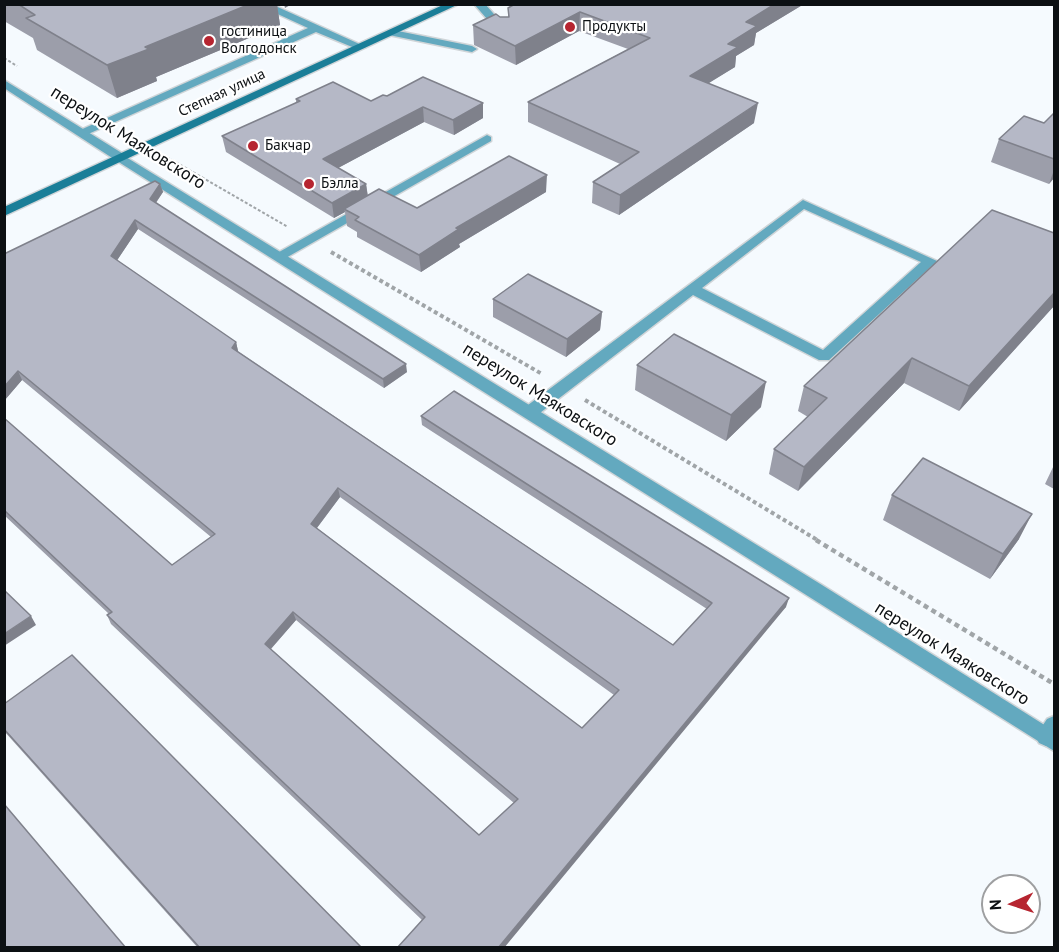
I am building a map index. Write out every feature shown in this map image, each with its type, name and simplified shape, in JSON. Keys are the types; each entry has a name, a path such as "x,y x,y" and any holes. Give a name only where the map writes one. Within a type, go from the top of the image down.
{"main road":[{"name":"Степная улица","path":"4,212 454,4"}],"street":[{"path":"261,4 361,47"},
{"path":"479,4 504,32"},
{"path":"82,133 316,28"},
{"path":"393,33 472,49"},
{"name":"переулок Маяковского","path":"4,83 121,158 1052,734"},
{"path":"279,256 487,139"},
{"path":"530,412 803,204 930,261 824,357 692,289"}],"building":[{"path":"18,4 250,4 107,65 26,18 35,15"},
{"path":"515,4 775,4 746,22 757,26 728,44 738,47 690,76 758,103 620,195 593,182 639,152 528,102 650,38 580,12 515,46 473,25 496,14 500,17 509,17 508,8"},
{"path":"423,77 483,103 453,120 423,107 323,159 366,184 332,203 222,136 300,101 296,99 333,82 371,101 383,95 387,96"},
{"path":"1054,113 1054,159 999,139 1024,116 1044,123"},
{"path":"509,156 547,175 456,228 459,229 419,255 355,220 359,217 344,209 379,189 417,208"},
{"path":"155,181 160,184 150,199 406,364 383,379 135,220 111,256 236,342 232,348 673,645 712,603 421,416 454,391 789,598 498,948 397,948 425,917 107,615 112,612 4,510 4,418 172,565 215,534 18,371 4,387 4,254","holes":["338,488 619,690 582,728 311,524","293,612 518,799 479,835 265,644"]},
{"path":"992,210 1054,233 1054,293 969,386 912,358 804,467 774,449 827,398 804,386"},
{"path":"528,274 602,312 567,339 493,299"},
{"path":"674,334 766,382 731,415 637,365"},
{"path":"923,458 1032,514 1003,554 892,495"},
{"path":"4,590 31,616 4,634"},
{"path":"72,655 362,948 200,948 4,729 4,704"},
{"path":"4,804 126,948 4,948"}],"place":[{"name":"Продукты","path":"570,27"},
{"name":"гостиница Волгодонск","path":"209,41"},
{"name":"Бакчар","path":"253,146"},
{"name":"Бэлла","path":"309,184"}]}
